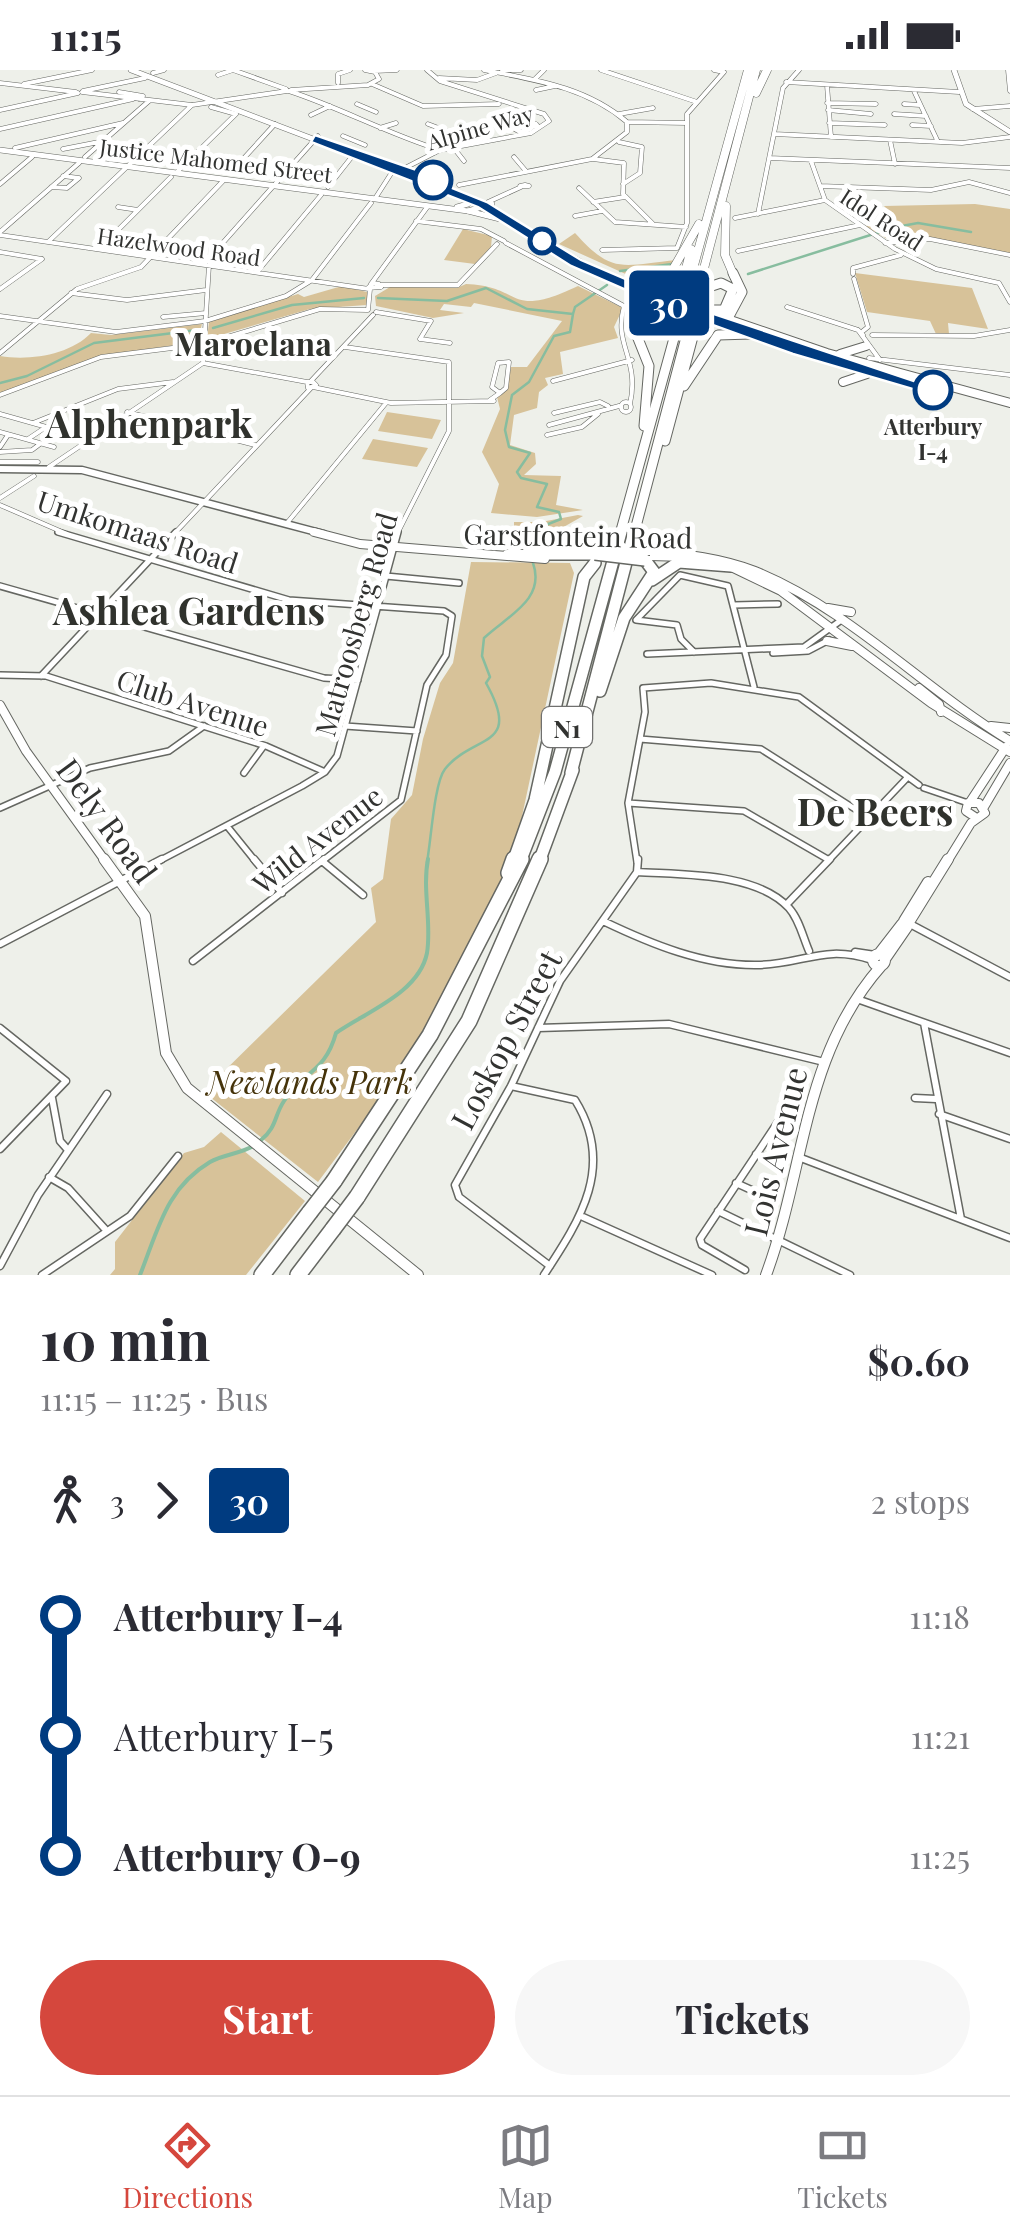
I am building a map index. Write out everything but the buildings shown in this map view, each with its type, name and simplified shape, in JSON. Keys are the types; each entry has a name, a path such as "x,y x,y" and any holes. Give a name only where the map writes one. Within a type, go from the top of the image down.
{"highway":[{"path":"669,300 655,307 642,323 644,330 656,334 668,331 736,84 744,70"},
{"name":"N1","path":"262,1275 380,1116 476,956 508,893 556,772 633,489 669,300 744,70"},
{"path":"754,102 762,70"},
{"path":"699,282 726,206 762,70"},
{"name":"N1","path":"298,1275 357,1197 469,1021 531,884 641,553 699,282 762,70"},
{"path":"709,315 727,320 742,292 725,255 726,206"},
{"path":"633,283 664,284 698,224"},
{"path":"633,489 651,382 634,326 669,300 692,249"},
{"path":"571,773 624,618 654,572 641,553 647,506 706,288 718,283 730,286 734,291 726,307 709,315"},
{"path":"677,399 718,335 751,334"},
{"path":"537,554 641,553"},
{"path":"584,577 600,556"},
{"path":"476,956 535,800 584,577 582,564 572,559"},
{"path":"638,594 672,564 696,561 731,566"}],"main road":[{"path":"131,70 223,101 238,101 352,156 487,204 538,239"},
{"path":"954,70 959,92 972,109 1010,135"},
{"path":"144,74 159,72 277,127 343,146 487,204 562,249 669,300"},
{"path":"201,94 208,100 202,104"},
{"name":"Justice Mahomed Street","path":"0,149 468,211 487,204"},
{"name":"Justice Mahomed Street","path":"129,166 374,200 456,207 487,204"},
{"path":"456,207 467,205 470,198"},
{"path":"468,211 509,222 586,268 751,334 880,376 1010,404"},
{"path":"727,320 1010,404"},
{"path":"828,353 869,352"},
{"path":"843,382 855,376 880,376"},
{"name":"Garstfontein Road","path":"0,465 49,467 393,546 537,554"},
{"name":"Garstfontein Road","path":"203,502 300,531 499,559 572,559 641,553 747,564 793,586 824,607 836,624"},
{"name":"Garstfontein Road","path":"641,553 731,566 772,583 1009,746"},
{"path":"824,607 851,612"},
{"name":"Garstfontein Road","path":"844,631 856,647 938,714"},
{"path":"827,641 856,647"},
{"path":"906,674 939,704 938,714 1009,746"},
{"name":"Dely Road","path":"0,706 123,880 150,931 158,1025 166,1053 196,1100 418,1275"},
{"path":"968,717 995,728 1010,728"},
{"name":"Lois Avenue","path":"766,1275 780,1243 820,1061 877,959 907,924 955,847 969,809 1009,746"},
{"path":"969,809 984,807 1010,763"}],"street":[{"path":"22,85 92,70"},
{"path":"218,75 234,70 354,113 380,128 440,150"},
{"path":"244,74 255,70"},
{"path":"331,70 350,70"},
{"path":"365,70 397,70"},
{"path":"373,86 397,70"},
{"name":"Alpine Way","path":"398,171 440,150 531,133 544,126 548,116 502,104 436,78 427,70"},
{"path":"488,70 521,70"},
{"path":"534,80 544,70"},
{"path":"601,70 697,102"},
{"path":"602,250 674,250 686,227 687,114 724,73 717,70"},
{"path":"758,214 786,82 799,70"},
{"path":"1008,70 1010,91"},
{"path":"372,71 379,79"},
{"path":"436,78 476,80 501,71 558,84 608,103 628,122 687,124"},
{"path":"320,85 335,80 340,73"},
{"path":"0,110 144,74"},
{"path":"335,80 346,85"},
{"path":"786,82 959,92"},
{"path":"0,83 68,93"},
{"path":"536,90 546,92 558,84"},
{"path":"238,101 286,90 346,85 373,86 423,106 502,104"},
{"path":"827,85 832,138"},
{"path":"638,94 649,86"},
{"path":"913,90 938,142"},
{"path":"83,92 192,106 223,101"},
{"path":"0,129 143,96 116,92 106,96"},
{"path":"86,156 149,100"},
{"path":"828,103 876,104"},
{"path":"357,104 376,112"},
{"path":"904,104 920,105"},
{"path":"311,115 333,105"},
{"path":"48,242 192,106"},
{"path":"972,109 1010,106"},
{"path":"178,171 236,113 211,107"},
{"path":"354,113 365,108"},
{"path":"619,114 653,108"},
{"path":"828,110 871,114"},
{"path":"894,114 926,116"},
{"path":"514,116 544,126"},
{"path":"502,122 520,132 536,125"},
{"path":"592,159 626,134 628,122"},
{"path":"380,128 396,123"},
{"path":"829,123 885,124"},
{"path":"15,148 123,124"},
{"path":"428,124 475,143"},
{"path":"912,125 931,126"},
{"path":"234,169 277,127"},
{"path":"623,184 640,173 642,147 626,134"},
{"path":"774,134 938,142 1010,135"},
{"path":"343,136 365,145"},
{"path":"203,363 206,265 316,138"},
{"path":"890,140 895,164"},
{"path":"343,146 355,141"},
{"path":"83,144 74,152 64,149 83,144 102,142"},
{"path":"616,142 637,143"},
{"path":"452,147 464,160"},
{"path":"328,187 352,156"},
{"path":"0,184 32,157"},
{"path":"514,157 527,172"},
{"path":"768,158 1010,168"},
{"path":"460,184 592,159 624,164 625,196 655,226"},
{"name":"Idol Road","path":"811,160 825,200 878,238 934,268 1002,286"},
{"path":"0,234 78,162"},
{"path":"968,168 969,182"},
{"path":"0,316 110,332 206,321 293,294 312,280 398,171"},
{"path":"487,204 523,185 515,174"},
{"path":"99,249 171,177"},
{"path":"51,186 67,188 74,183 63,179"},
{"path":"1,352 71,293 138,269 223,181"},
{"path":"820,186 937,190 969,182 1010,193"},
{"path":"579,188 618,223 686,227"},
{"path":"257,272 321,195"},
{"path":"594,202 625,196"},
{"path":"736,218 825,200"},
{"path":"112,211 120,205 138,210"},
{"path":"370,304 376,275 427,205"},
{"path":"575,216 602,210"},
{"path":"416,220 494,234 501,243 625,308 618,328 636,375 626,403 608,406 582,427 547,435"},
{"path":"738,251 860,225"},
{"name":"Hazelwood Road","path":"0,234 354,286 370,304"},
{"path":"886,242 930,240 1010,256"},
{"path":"379,286 458,285 501,243"},
{"path":"0,252 42,260 0,286"},
{"path":"787,307 861,332 868,328 853,268 904,254"},
{"path":"44,675 346,347 379,286 376,275"},
{"path":"1009,281 1002,286 1010,302"},
{"path":"0,395 101,357 204,344 315,310 358,311 370,304 379,286"},
{"path":"71,293 128,300 206,290"},
{"path":"370,304 384,314 431,321 420,339 450,343"},
{"path":"163,317 206,312"},
{"path":"872,335 974,336 1010,330"},
{"path":"861,332 869,352 883,362 1010,375"},
{"name":"Matroosberg Road","path":"0,944 325,772 337,756 393,546 449,430 450,404 450,364 346,347"},
{"path":"553,381 632,360"},
{"path":"49,467 203,363 386,402 450,404 490,402 506,388 509,362 498,363 493,372 492,387 500,393"},
{"path":"33,423 118,389 174,382"},
{"path":"287,523 386,402"},
{"path":"554,413 600,402 608,406"},
{"path":"127,412 254,445"},
{"path":"549,425 600,412"},
{"path":"0,414 89,439"},
{"path":"8,416 0,429 54,448"},
{"path":"28,440 46,427"},
{"path":"8,434 1,445 34,450 40,444"},
{"path":"0,465 38,462"},
{"path":"0,502 34,476"},
{"name":"Umkomaas Road","path":"0,502 52,530 290,600 444,611"},
{"path":"694,652 681,639 677,625 636,620 680,575 723,583 734,606 754,688"},
{"path":"386,576 459,583"},
{"path":"0,586 324,678 359,680"},
{"path":"734,606 778,604"},
{"name":"Wild Avenue","path":"193,961 401,800 427,684 447,651 453,618 444,611"},
{"path":"746,652 812,646 836,624"},
{"path":"647,654 802,652 844,631"},
{"name":"Club Avenue","path":"0,673 44,675 264,746 325,772"},
{"path":"809,951 786,905 713,878 637,872 637,844 628,803 640,739 644,686 701,683 754,688 806,700 906,779 969,809"},
{"path":"0,808 90,768 169,751 204,726"},
{"path":"345,726 417,731"},
{"path":"640,739 762,749 869,818"},
{"path":"244,773 264,746"},
{"path":"786,905 906,779"},
{"path":"628,803 744,811 829,860"},
{"path":"227,825 282,893"},
{"path":"322,862 364,895"},
{"name":"Loskop Street","path":"550,1266 459,1196 455,1185 511,1086 566,971 637,872"},
{"path":"603,921 660,948 756,964 809,951 877,959"},
{"path":"907,924 1010,977"},
{"path":"858,993 924,1023 1010,1052"},
{"path":"924,1023 961,1219"},
{"path":"538,1028 668,1024 820,1061"},
{"path":"0,1028 66,1076 52,1098 0,1149"},
{"path":"511,1086 571,1098 581,1108 596,1174 584,1217 544,1275"},
{"path":"745,1270 700,1243 800,1090"},
{"path":"0,1266 50,1178 108,1094"},
{"path":"52,1098 60,1141 68,1150"},
{"path":"914,1098 937,1099"},
{"path":"939,1114 1010,1139"},
{"path":"756,1154 780,1163"},
{"path":"42,1275 104,1229 135,1212 178,1156"},
{"path":"801,1158 1010,1238"},
{"path":"50,1178 68,1188 104,1229"},
{"path":"736,1183 772,1198"},
{"path":"718,1211 850,1275"},
{"path":"584,1217 712,1275"}],"green space":[{"path":"975,204 1010,209 1010,254 930,237 889,240 865,226 895,218 884,206"},
{"path":"463,229 492,236 491,247 475,264 444,260"},
{"path":"575,233 599,255 618,264 677,260 662,284 650,285 559,244"},
{"path":"855,273 972,288 988,329 948,323 949,334 936,334 930,321 867,312"},
{"path":"466,284 485,286 527,301 555,296 578,286 623,308 614,327 618,338 560,352 563,374 545,378 548,385 539,392 537,408 514,415 510,445 535,453 536,464 524,475 561,476 556,505 583,510 537,517 491,513 499,484 482,452 500,409 497,397 507,390 511,367 527,367 562,321 474,303 471,307 444,304 440,310 464,313 433,318 376,306 375,296 390,287 457,288"},
{"path":"342,286 367,292 367,305 310,309 207,339 209,322 298,294 304,297"},
{"path":"202,324 197,342 99,356 0,393 0,356 48,355 72,347 91,333 111,335"},
{"path":"387,412 441,420 432,439 378,431"},
{"path":"373,439 428,448 417,467 362,459"},
{"path":"583,516 553,533 545,544 555,549 530,550 526,540 531,529 521,540 523,550 508,551 514,544 514,522"},
{"name":"Newlands Park","path":"471,562 570,563 574,573 515,849 441,1017 318,1182 210,1097 210,1085 376,922 371,888 383,879 391,819 412,795 440,683 453,663"},
{"path":"221,1132 305,1201 246,1275 110,1275 115,1269 115,1242 184,1153 204,1147"}],"waterway":[{"path":"891,228 918,223 971,232"},
{"path":"748,274 883,231"},
{"path":"620,271 672,264"},
{"path":"573,314 575,307 607,285"},
{"path":"378,298 447,301 486,288 527,309 573,314"},
{"path":"213,328 292,305 364,298"},
{"path":"527,550 528,532 561,519 559,512 537,507 547,484 521,478 517,472 530,453 509,447 505,430 512,395 529,382 554,336 570,332 573,314"},
{"path":"0,383 27,376 94,343 197,330"},
{"path":"427,862 441,776 457,758 497,730 496,704 486,683 490,677 482,656 484,638 529,597 536,576 533,563"},
{"path":"261,1140 291,1091 326,1056 336,1033 390,1000 422,967 428,942 428,859"},
{"path":"140,1275 165,1211 183,1184 210,1162 255,1145"}],"bus line":[{"name":"30","path":"433,180 318,136 315,139 483,204 576,263 679,308 798,350 933,390"}],"place":[{"name":"Atterbury I-4","path":"933,390"}],"district":[{"name":"Maroelana","path":"253,342"},
{"name":"Alphenpark","path":"149,422"},
{"name":"Ashlea Gardens","path":"189,609"},
{"name":"De Beers","path":"875,810"}]}
